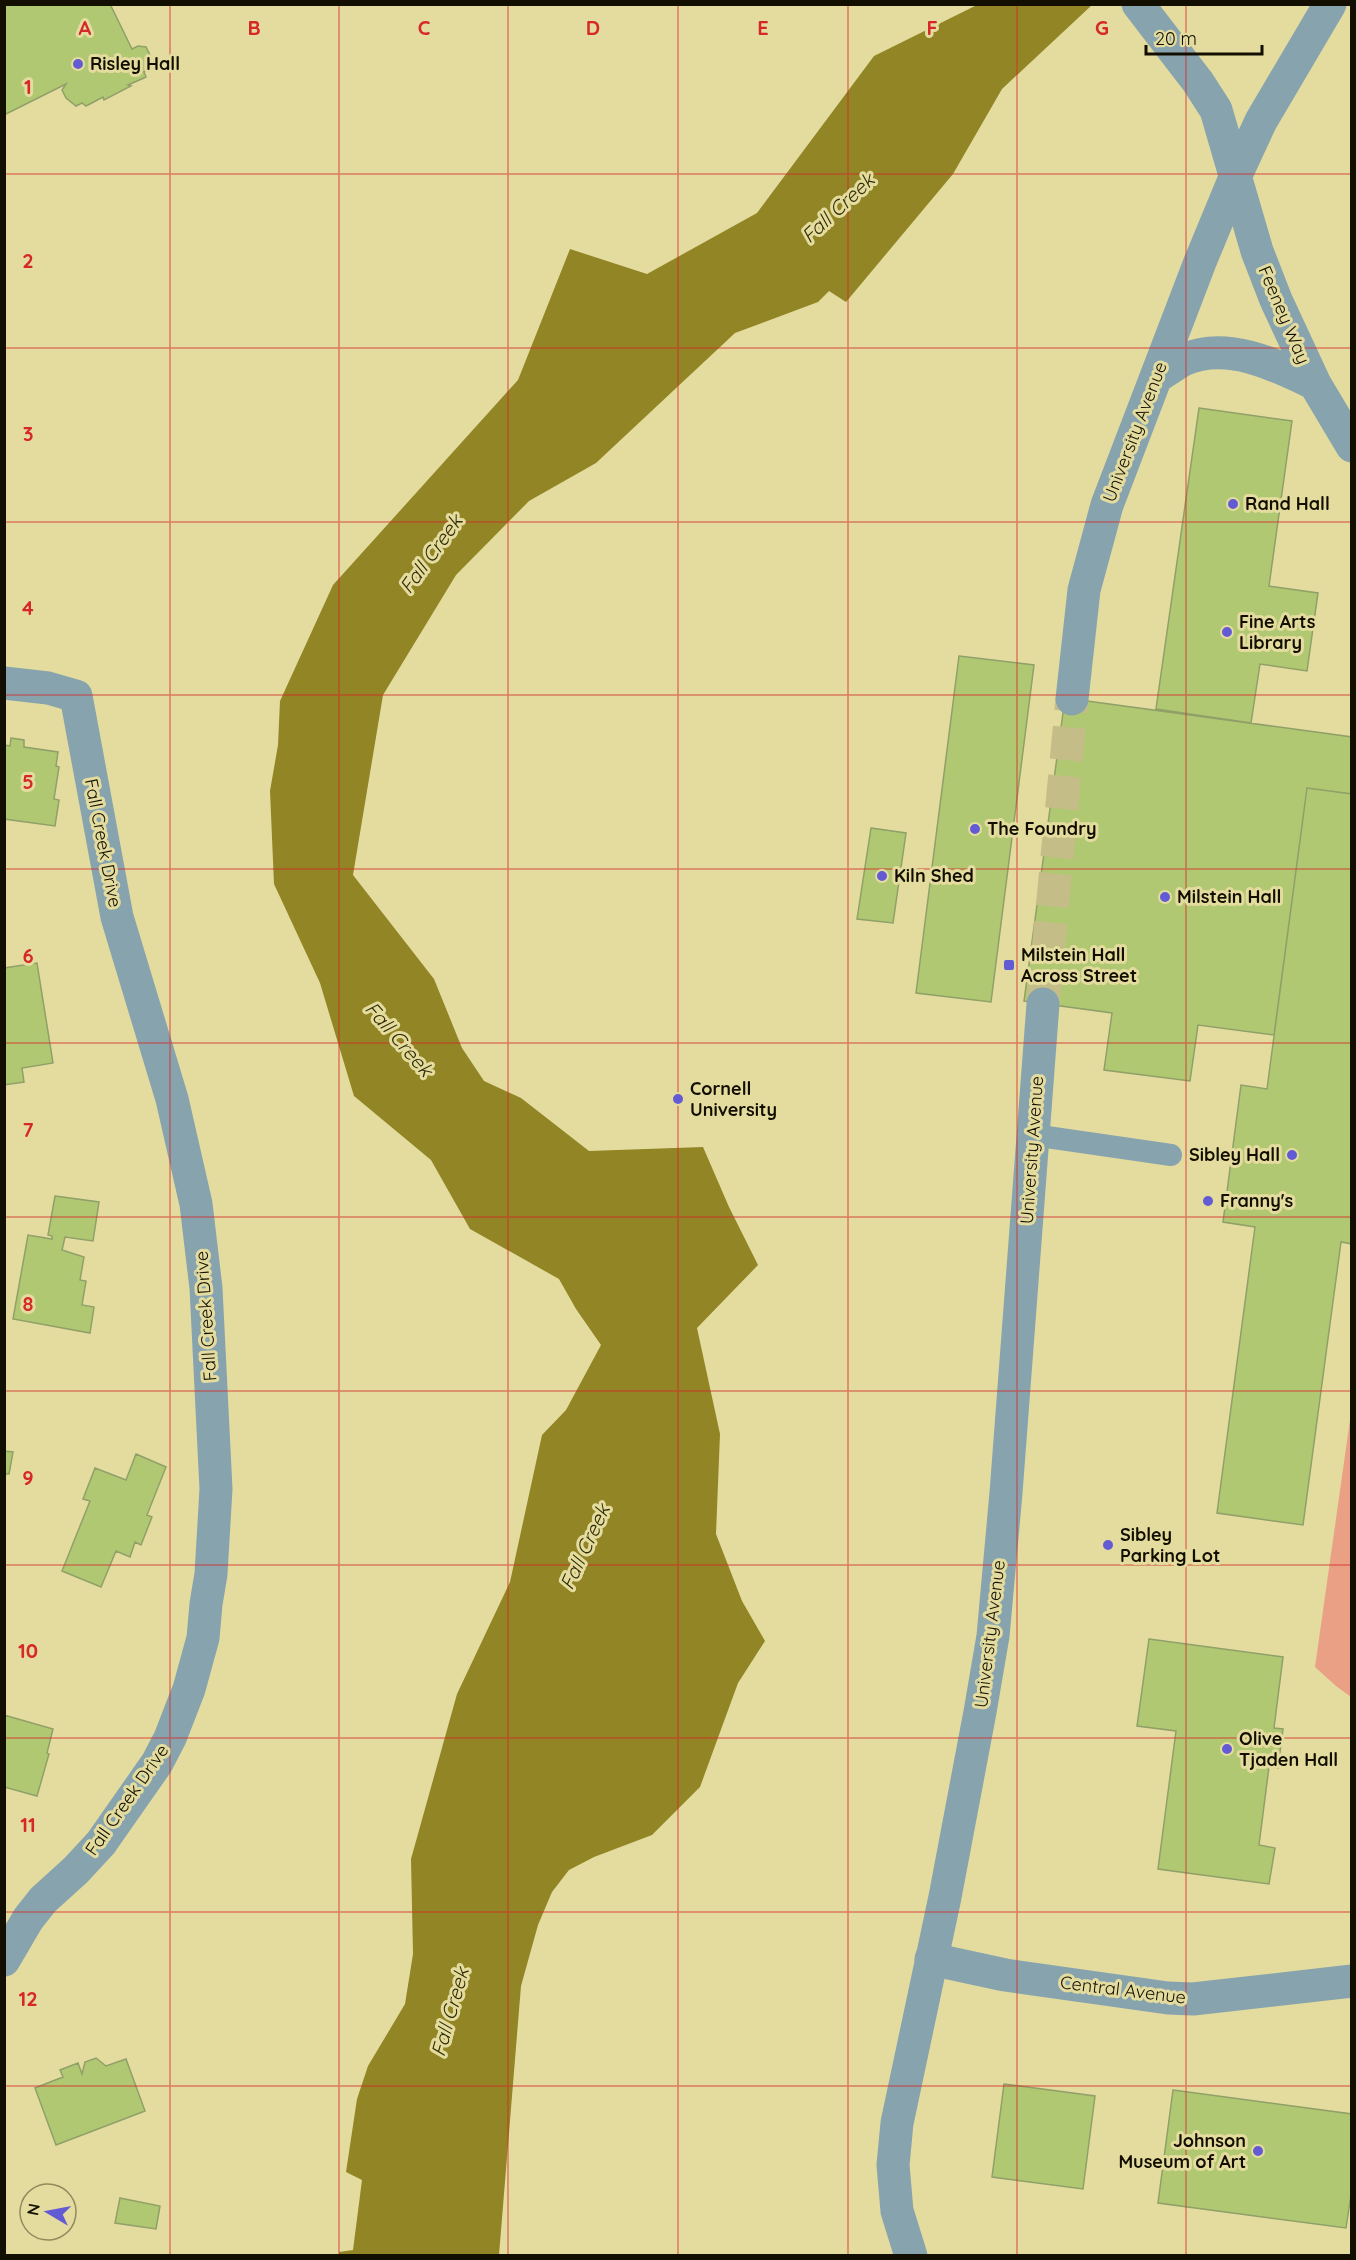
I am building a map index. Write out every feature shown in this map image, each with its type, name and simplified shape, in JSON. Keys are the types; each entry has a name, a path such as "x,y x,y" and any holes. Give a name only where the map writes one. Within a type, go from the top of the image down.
{"street":[{"name":"Feeney Way","path":"1138,4 1198,82 1216,110 1257,252 1285,321 1315,384 1352,446"},
{"name":"University Avenue","path":"1072,699 1084,590 1107,505 1200,262 1236,175 1261,121 1330,4"},
{"path":"1156,377 1184,360 1206,353 1227,353 1282,368 1315,384"},
{"name":"Fall Creek Drive","path":"4,683 48,688 76,696 117,916 172,1099 196,1204 206,1288 216,1489 211,1574 204,1638 189,1689 170,1738 157,1763 101,1843 43,1900 28,1919 4,1960"},
{"name":"University Avenue","path":"911,2256 897,2211 893,2165 897,2123 980,1712 993,1636 1006,1493 1042,1004"},
{"name":"Central Avenue","path":"931,1959 1005,1975 1168,1998 1193,1999 1352,1981"}],"lane":[{"path":"1033,1135 1171,1155"}],"shaded area":[{"path":"1351,1413 1352,1697 1315,1667"}],"water":[{"name":"Fall Creek","path":"977,5 1092,5 1002,89 953,174 846,302 829,291 818,302 735,333 596,463 529,501 456,575 383,695 353,875 434,979 462,1048 484,1081 521,1098 589,1151 703,1147 758,1265 697,1328 720,1434 716,1534 742,1601 765,1641 738,1683 700,1787 652,1835 594,1857 569,1870 552,1892 538,1925 521,1986 499,2255 339,2255 339,2252 353,2250 362,2180 346,2172 357,2099 368,2066 405,2004 413,1954 411,1859 457,1694 510,1582 542,1435 566,1410 601,1345 559,1279 470,1229 431,1160 354,1096 320,983 274,884 270,791 278,745 280,701 333,585 518,380 570,249 647,274 757,213 874,56"}],"building":[{"name":"Risley Hall","path":"4,4 110,4 132,49 138,46 146,47 152,59 151,69 144,72 146,77 128,85 131,86 104,100 103,97 86,106 82,103 76,106 66,98 62,90 66,84 4,115"},
{"name":"Rand Hall","path":"1199,408 1292,421 1269,586 1318,593 1307,671 1260,664 1251,723 1156,709"},
{"name":"The Foundry","path":"959,656 1034,665 991,1002 916,993"},
{"name":"Milstein Hall","path":"1065,698 1352,737 1352,794 1307,788 1274,1035 1198,1025 1190,1081 1104,1070 1112,1013 1024,1001"},
{"path":"11,738 24,740 24,747 58,752 56,766 59,767 54,799 59,800 55,826 4,819 4,745 10,746"},
{"name":"Sibley Hall","path":"1307,788 1352,794 1352,1244 1341,1242 1303,1525 1217,1513 1255,1227 1223,1222 1241,1085 1267,1089"},
{"name":"Kiln Shed","path":"871,828 906,833 893,923 857,919"},
{"path":"37,963 53,1063 22,1068 24,1082 4,1085 4,968"},
{"path":"55,1196 99,1202 93,1241 65,1237 62,1250 84,1257 80,1280 86,1281 82,1305 94,1307 90,1333 13,1319 28,1235 52,1239 52,1236 48,1235"},
{"path":"4,1451 13,1452 9,1474 4,1474"},
{"path":"136,1454 166,1467 147,1515 152,1517 141,1545 135,1542 130,1557 116,1551 101,1587 62,1571 90,1501 83,1499 95,1468 126,1480"},
{"name":"Olive Tjaden Hall","path":"1149,1639 1283,1657 1274,1728 1283,1729 1278,1768 1269,1767 1259,1845 1275,1848 1269,1884 1158,1869 1176,1731 1137,1726"},
{"path":"4,1715 53,1729 47,1753 49,1754 37,1796 4,1787"},
{"path":"96,2058 106,2066 126,2059 145,2111 56,2145 35,2088 63,2077 60,2070 78,2063 82,2074 85,2062"},
{"name":"Johnson Museum of Art","path":"1004,2084 1095,2096 1083,2189 992,2177"},
{"name":"Johnson Museum of Art","path":"1173,2090 1352,2114 1352,2188 1346,2228 1158,2203"},
{"path":"120,2198 160,2206 156,2229 115,2223"}],"tunnel":[{"path":"1043,1004 1072,699"}],"place":[{"name":"Risley Hall","path":"78,64"},
{"name":"Rand Hall","path":"1233,504"},
{"name":"Fine Arts Library","path":"1227,632"},
{"name":"The Foundry","path":"975,829"},
{"name":"Kiln Shed","path":"882,876"},
{"name":"Milstein Hall","path":"1165,897"},
{"name":"Milstein Hall Across Street","path":"1009,965"},
{"name":"Cornell University","path":"678,1099"},
{"name":"Sibley Hall","path":"1292,1155"},
{"name":"Franny's","path":"1208,1201"},
{"name":"Sibley Parking Lot","path":"1108,1545"},
{"name":"Olive Tjaden Hall","path":"1227,1749"},
{"name":"Johnson Museum of Art","path":"1258,2151"}]}
